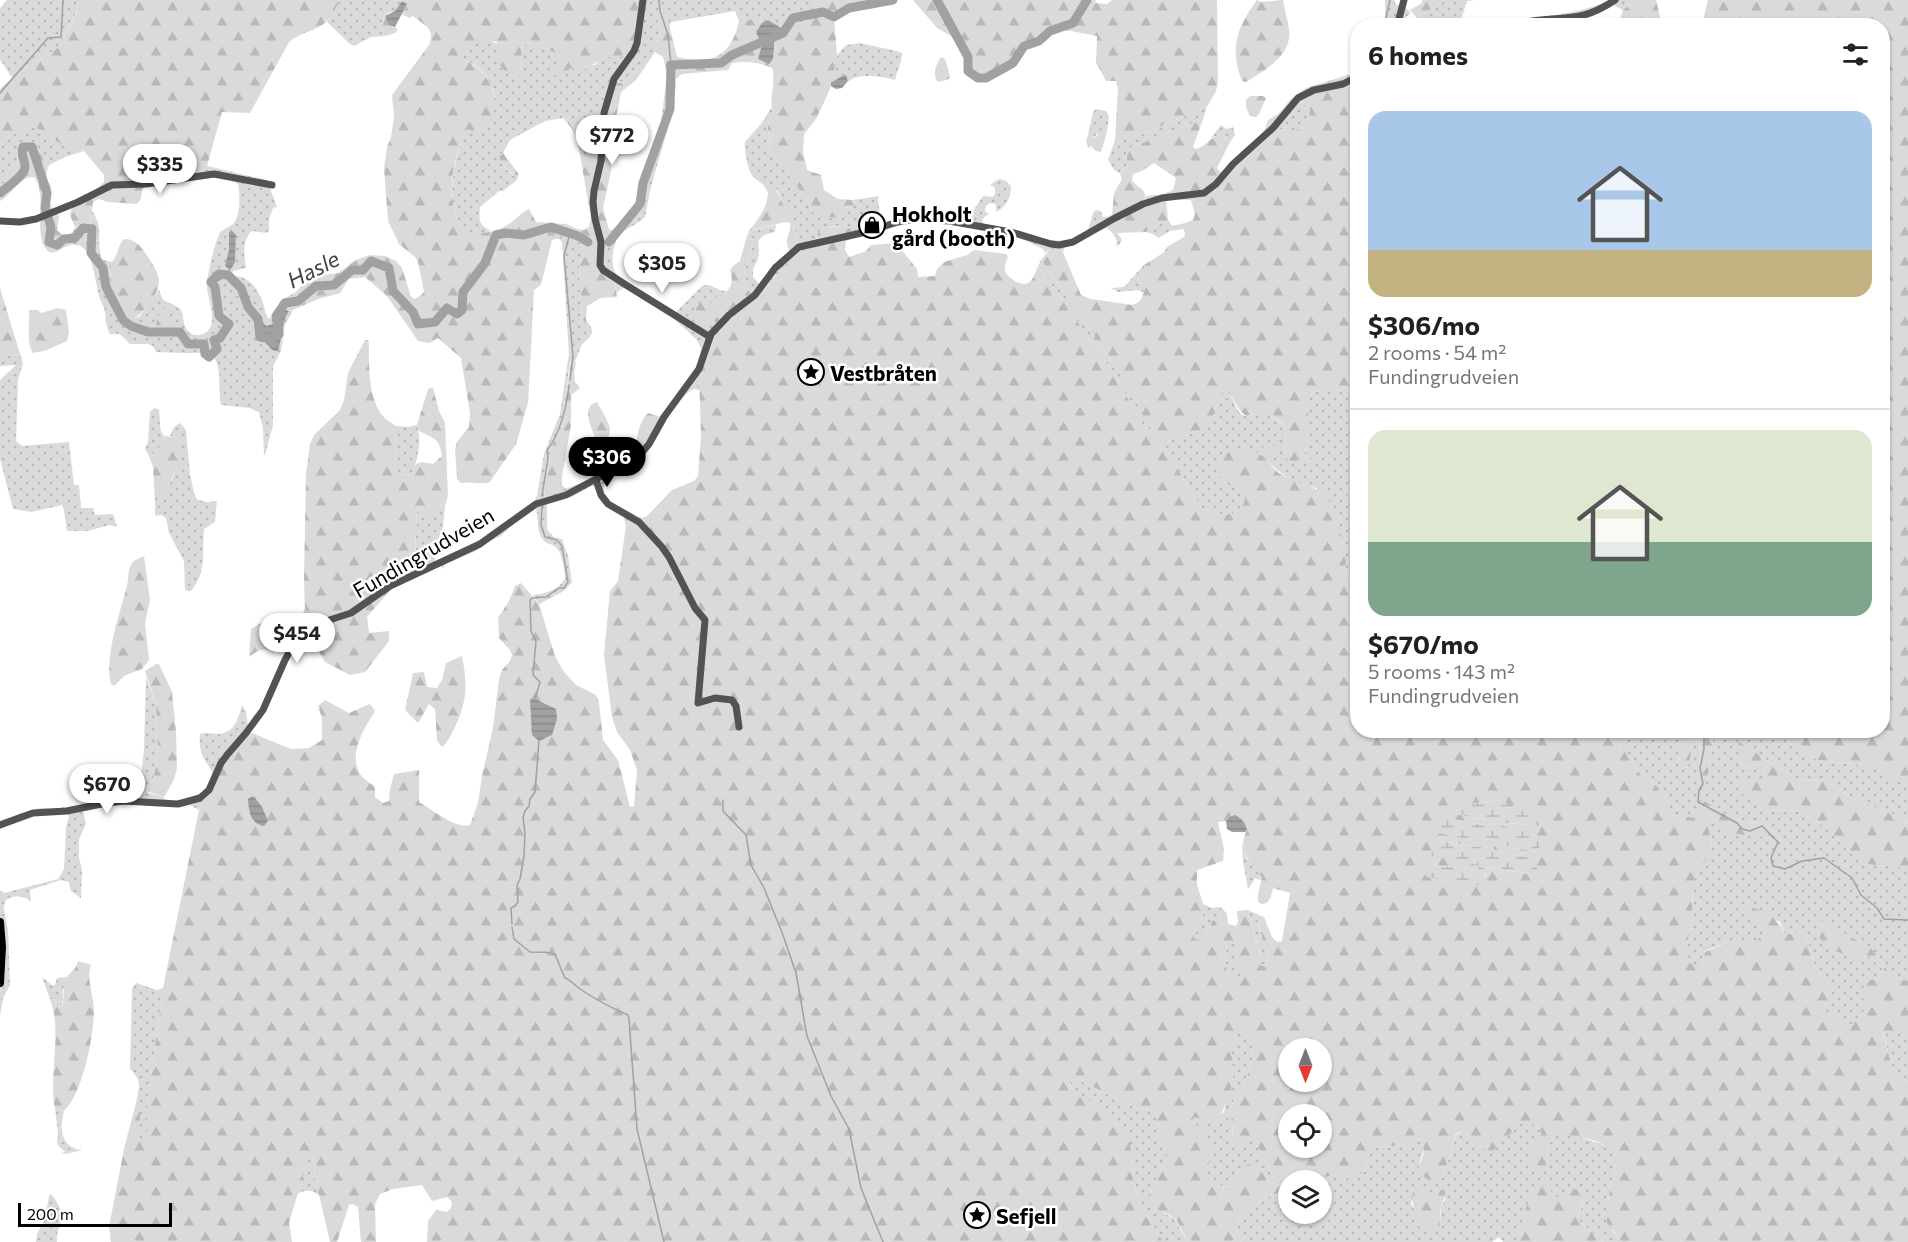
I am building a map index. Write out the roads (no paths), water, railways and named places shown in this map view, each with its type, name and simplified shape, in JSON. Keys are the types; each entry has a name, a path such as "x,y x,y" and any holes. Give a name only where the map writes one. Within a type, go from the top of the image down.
{"main road":[{"path":"0,922 2,947 0,983"}],"street":[{"path":"643,0 637,43 614,79 604,113 601,161 593,202 601,243 600,262 603,270 710,337"},
{"path":"1399,18 1404,0"},
{"path":"1554,18 1583,15 1615,0"},
{"name":"Fundingrudveien","path":"0,825 33,813 67,811 106,803 124,801 178,804 200,798 209,790 226,755 263,710 285,660 302,632 351,613 390,586 480,544 536,504 566,495 634,459 645,450 664,417 699,369 710,337 729,315 755,295 783,260 800,247 916,219 970,225 1011,232 1051,244 1065,244 1083,238 1143,204 1162,198 1204,192 1216,184 1233,164 1273,128 1298,98 1314,90 1350,80"},
{"path":"0,221 26,221 78,202 112,185 146,184 214,174 272,185"},
{"path":"596,480 603,499 639,522 669,557 695,608 705,620 698,703 715,698 732,700 736,706 739,727"}],"waterway":[{"path":"0,93 48,38 61,37 63,0"},
{"name":"Hasle","path":"659,0 668,35 671,65"},
{"name":"Hasle","path":"609,242 640,204 643,183 670,109 671,65 721,63 732,55 783,33 793,18 823,12 834,17 849,8 893,0"},
{"name":"Hasle","path":"937,0 968,57 968,71 978,78 986,78 1013,63 1024,46 1039,41 1050,31 1073,23 1087,0"},
{"path":"1386,18 1390,0"},
{"name":"Hasle","path":"0,193 22,174 25,167 23,147 32,147 47,193 45,208 51,227 49,242 57,245 64,239 75,238 83,228 92,229 91,253 103,268 106,287 123,320 131,326 148,332 180,332 188,344 204,344 205,354 209,357 217,349 214,340 220,338 229,324 219,316 215,287 211,282 219,274 228,275 241,288 248,307 258,319 260,337 272,339 279,334 276,316 285,303 298,301 316,286 334,285 352,270 363,270 371,261 389,268 393,291 413,312 418,324 435,322 447,308 457,314 462,310 463,292 485,263 496,235 506,233 524,235 551,227 578,236 588,242"},
{"path":"570,233 564,256 573,356 570,380"},
{"path":"542,496 548,458 547,450 556,436 562,419 569,385"},
{"path":"535,699 540,682 533,675 536,641 531,631 530,600 546,597 559,588 564,588 568,582 562,546 557,540 545,537 541,525 542,506"},
{"path":"1704,738 1700,768 1703,784 1699,790 1698,802 1737,823 1742,829 1750,831 1762,826 1778,842 1771,858 1773,866 1785,869 1802,861 1824,858 1852,878 1861,895 1877,908 1884,919 1908,920"},
{"path":"512,924 511,908 518,902 517,885 524,856 523,818 535,792 539,740"},
{"path":"723,800 723,811 746,835 751,865 764,888 783,935 796,973 807,1036 831,1096 849,1129 861,1188 883,1242"},
{"path":"512,927 514,939 530,952 552,953 557,958 565,978 597,1000 628,1015 637,1129 664,1242"}],"place":[{"name":"Hokholt gård (booth)","path":"872,225"},
{"name":"Vestbråten","path":"811,372"},
{"name":"Sefjell","path":"977,1215"}]}
